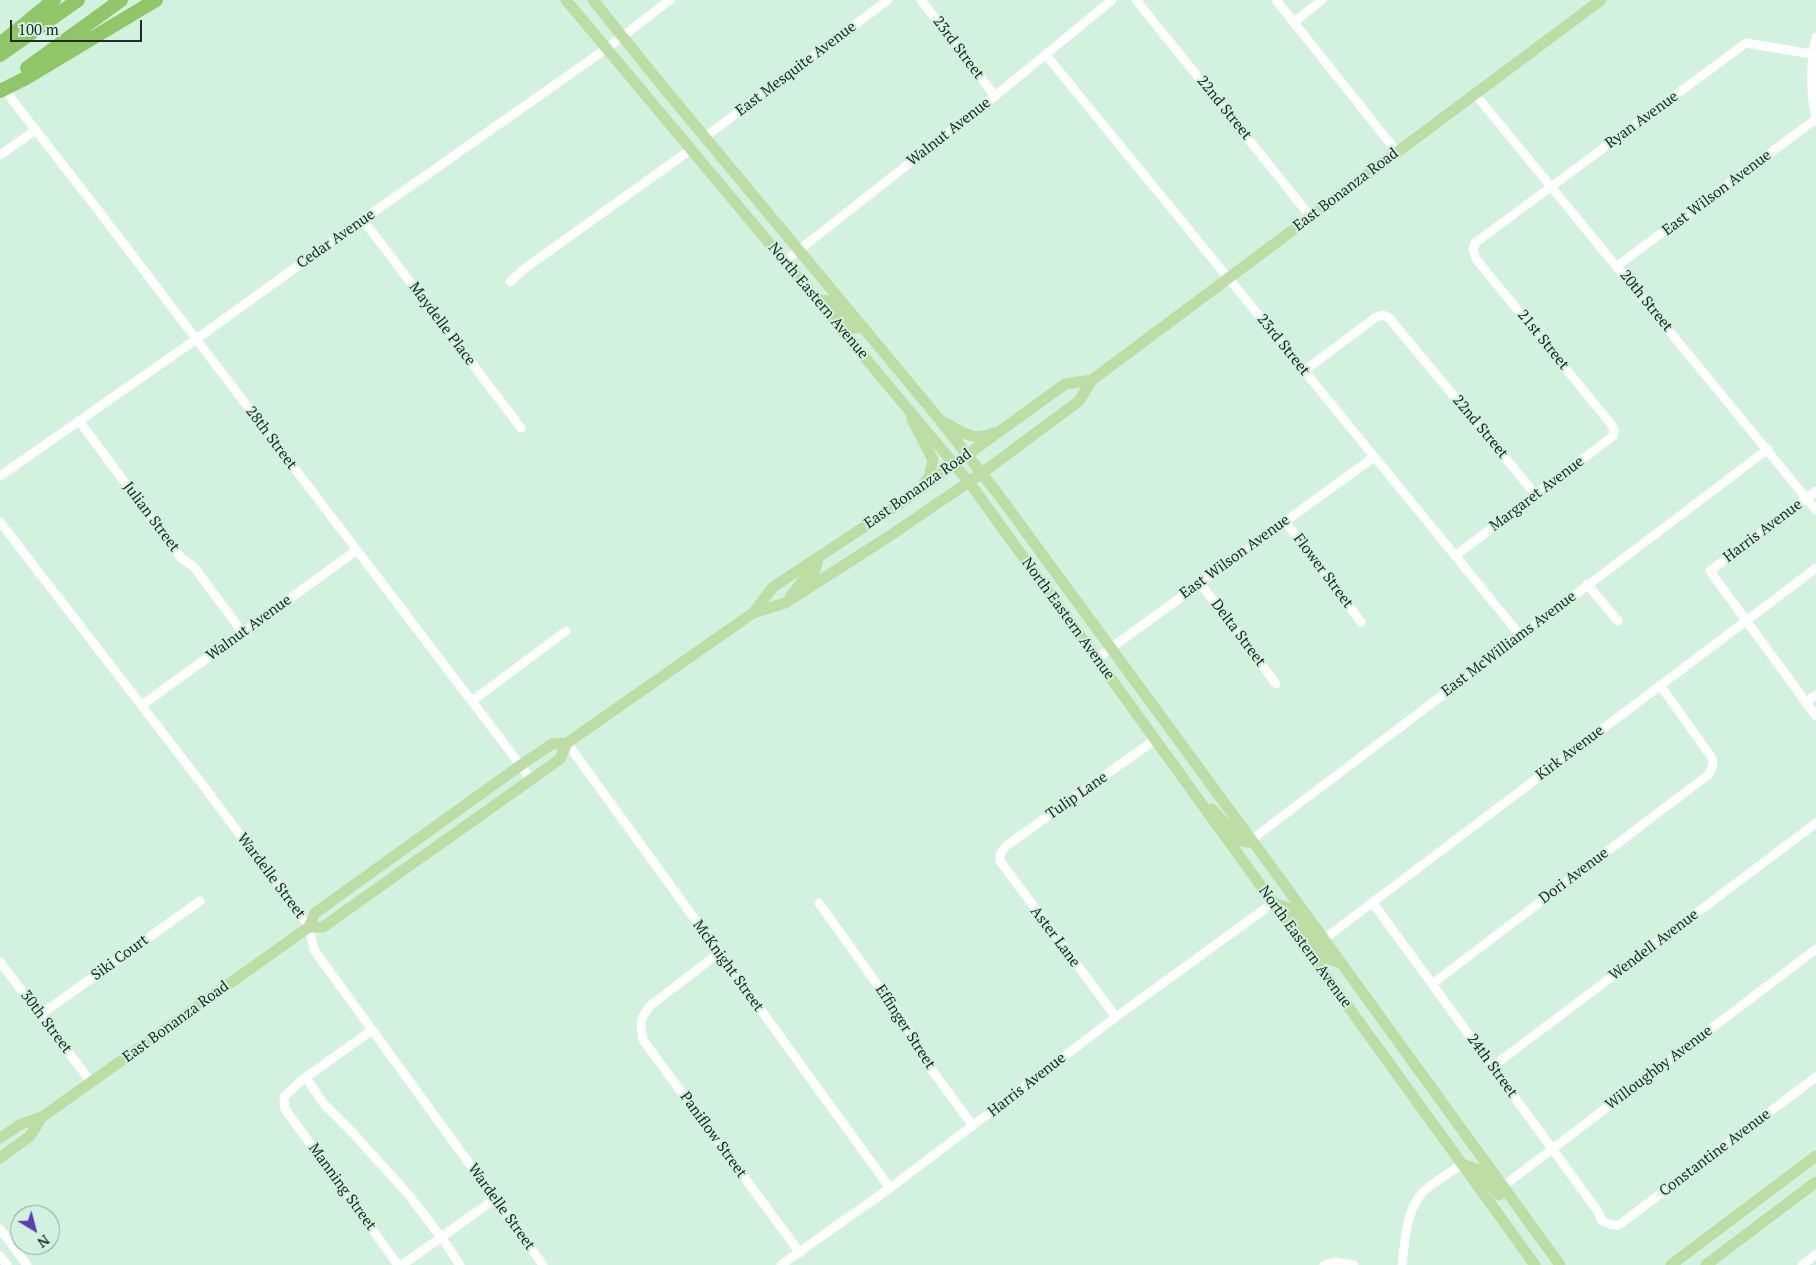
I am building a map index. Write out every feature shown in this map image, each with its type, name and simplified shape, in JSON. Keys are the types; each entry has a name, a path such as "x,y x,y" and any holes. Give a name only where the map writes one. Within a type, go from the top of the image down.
{"highway":[{"path":"2,50 54,0"},
{"path":"2,50 78,0"},
{"path":"3,92 121,0"},
{"path":"24,75 156,0"}],"main road":[{"name":"North Eastern Avenue","path":"566,0 969,482 1535,1265"},
{"name":"North Eastern Avenue","path":"593,0 982,473 1324,939 1560,1265"},
{"name":"East Bonanza Road","path":"753,613 785,603 888,538 982,473 1079,401 1092,380 1601,0"},
{"path":"817,300 830,302 854,328 864,328"},
{"name":"East Bonanza Road","path":"0,1138 20,1124 42,1118 309,927 315,913 521,765 552,744 566,743 753,613 774,587 968,455 1065,384 1092,380"},
{"path":"906,406 933,460 929,477 916,491"},
{"path":"940,420 965,434 975,437 989,435 1009,426"},
{"path":"785,603 806,577 815,571 818,558"},
{"name":"East Bonanza Road","path":"309,927 323,927 560,759 566,743"},
{"path":"1188,784 1242,841 1248,842 1251,840"},
{"path":"1273,903 1288,908 1323,957 1341,963"},
{"name":"East Bonanza Road","path":"0,1158 30,1136 42,1118"},
{"path":"1671,1265 1816,1156"},
{"path":"1462,1164 1479,1170 1498,1194 1514,1203"},
{"path":"1706,1265 1816,1182"}],"street":[{"name":"Cedar Avenue","path":"0,476 80,422 623,37 670,0"},
{"name":"East Mesquite Avenue","path":"705,137 888,0"},
{"name":"23rd Street","path":"921,0 995,96"},
{"name":"Walnut Avenue","path":"785,261 995,96 1112,0"},
{"name":"22nd Street","path":"1136,0 1311,217"},
{"path":"1276,0 1397,152"},
{"path":"1294,22 1322,0"},
{"path":"1816,37 1812,54 1811,94 1816,119"},
{"name":"Ryan Avenue","path":"1473,249 1475,243 1746,43 1812,54"},
{"name":"23rd Street","path":"1046,55 1520,635"},
{"name":"28th Street","path":"3,92 36,130 531,779"},
{"name":"20th Street","path":"1475,94 1618,266 1816,510"},
{"name":"East Wilson Avenue","path":"1618,266 1816,119"},
{"path":"0,155 36,130"},
{"path":"510,282 524,269 690,150"},
{"name":"Maydelle Place","path":"363,220 521,428"},
{"name":"21st Street","path":"1473,249 1476,259 1614,430"},
{"name":"22nd Street","path":"1304,371 1376,317 1383,316 1389,318 1536,495"},
{"name":"Julian Street","path":"80,422 181,558 194,568 243,633"},
{"name":"Margaret Avenue","path":"1455,556 1613,436 1614,430"},
{"name":"East McWilliams Avenue","path":"1251,840 1587,584 1768,449"},
{"name":"East Wilson Avenue","path":"1096,659 1199,582 1374,457"},
{"name":"Harris Avenue","path":"1746,621 1710,571 1816,491"},
{"name":"Flower Street","path":"1284,521 1361,622"},
{"name":"Wardelle Street","path":"0,522 309,927 314,950 543,1265"},
{"name":"Walnut Avenue","path":"142,706 357,550"},
{"name":"Kirk Avenue","path":"1324,939 1816,568"},
{"name":"Delta Street","path":"1199,582 1276,684"},
{"path":"1587,584 1618,621"},
{"path":"1746,621 1816,716"},
{"path":"472,702 566,631"},
{"name":"Dori Avenue","path":"1432,984 1708,775 1713,766 1712,758 1660,685"},
{"path":"1806,702 1816,695"},
{"name":"Tulip Lane","path":"1000,854 1006,846 1156,739"},
{"name":"McKnight Street","path":"566,743 890,1188"},
{"name":"Wendell Avenue","path":"1492,1067 1816,823"},
{"name":"Aster Lane","path":"1000,854 1000,862 1116,1017"},
{"name":"Siki Court","path":"40,1015 200,901"},
{"name":"Effinger Street","path":"819,903 904,1022 923,1058 973,1126"},
{"name":"Harris Avenue","path":"781,1265 890,1188 1116,1017 1273,903"},
{"name":"24th Street","path":"1373,903 1599,1213 1601,1220 1612,1225"},
{"name":"Willoughby Avenue","path":"1502,1187 1816,949"},
{"name":"Paniflow Street","path":"719,953 651,1005 643,1014 640,1024 644,1040 800,1252"},
{"name":"30th Street","path":"0,962 92,1082"},
{"path":"372,1030 306,1078 324,1104 351,1130 408,1194 460,1265"},
{"name":"Constantine Avenue","path":"1612,1225 1619,1225 1816,1077"},
{"name":"Manning Street","path":"306,1078 284,1098 285,1109 398,1265"},
{"path":"1402,1265 1409,1220 1415,1204 1423,1192 1462,1164"},
{"path":"402,1265 495,1199"},
{"path":"0,1230 27,1265"},
{"path":"1802,1265 1816,1254"},
{"path":"0,1256 7,1265"},
{"path":"1324,1265 1335,1262 1354,1265"}]}
